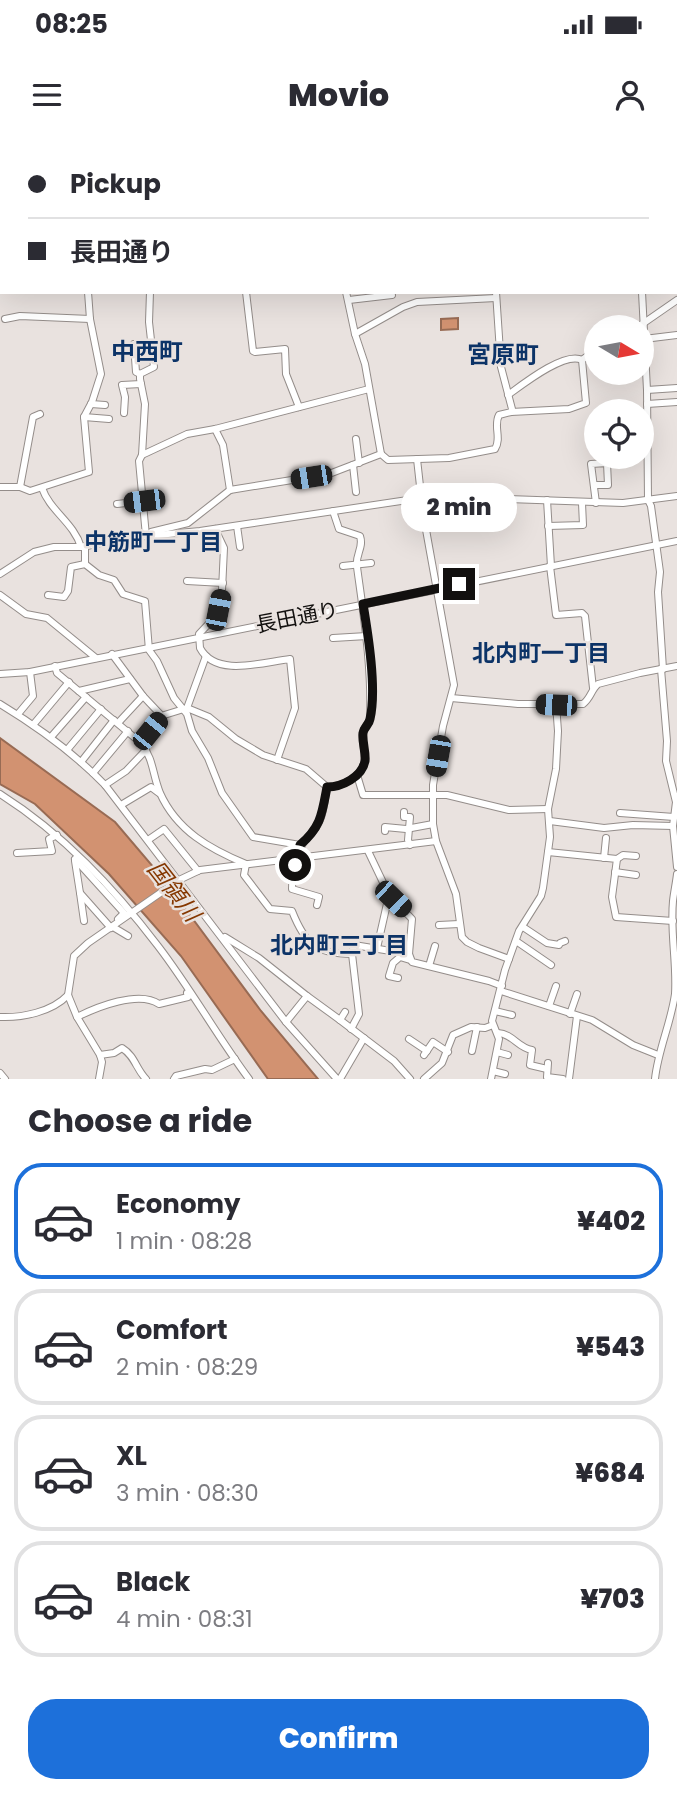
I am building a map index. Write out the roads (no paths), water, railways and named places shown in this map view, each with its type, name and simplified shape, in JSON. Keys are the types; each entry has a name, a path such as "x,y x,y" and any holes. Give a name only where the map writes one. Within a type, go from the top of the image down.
{"street":[{"path":"0,487 20,487 30,491 89,472 84,417 101,374 90,319 88,294"},
{"path":"140,374 153,367 149,322 150,294"},
{"path":"246,294 253,351 285,349 286,374 299,407"},
{"path":"347,294 363,357 381,454 388,460 449,458 495,449 499,443 496,419 499,415 569,409 586,403 582,360 577,357 557,362 508,395"},
{"path":"641,315 642,294"},
{"path":"349,300 392,295"},
{"path":"355,334 417,302 496,295 501,368 511,412"},
{"path":"654,316 677,300"},
{"path":"5,319 20,316 90,319"},
{"path":"654,338 677,335"},
{"path":"134,344 136,372 140,374 145,404 142,455 139,461 146,535"},
{"path":"124,413 122,384 141,384"},
{"path":"647,399 648,385"},
{"path":"648,390 677,388"},
{"path":"142,455 187,434 369,389"},
{"path":"654,404 677,402"},
{"path":"91,404 105,405"},
{"path":"20,487 33,417 40,414"},
{"path":"84,417 109,419"},
{"path":"215,429 223,446 230,490"},
{"path":"356,439 356,492"},
{"path":"0,573 34,552 54,547 83,547 146,535 188,523 230,490 329,474 381,454"},
{"path":"417,459 421,498 454,685 443,726 433,794 436,841 456,894 463,937 467,942 509,958"},
{"path":"648,469 648,500 652,506 660,572 658,592 666,761 676,802 673,826 677,867"},
{"path":"595,485 596,503"},
{"path":"41,488 50,505 77,535 83,547 85,564 99,575 114,580 123,594 145,601 148,646 174,698 185,709 222,793 253,837 300,845"},
{"path":"146,535 215,529 421,498 596,503 677,496"},
{"path":"451,698 556,705 583,704 589,699 593,688 585,616 582,613 556,615 547,500"},
{"path":"117,504 144,501"},
{"path":"548,526 583,525 582,503"},
{"path":"141,743 161,716 185,709 209,717 236,739 263,755 306,769 327,787 339,786 357,775 365,760 363,738 364,728 370,719 371,697 367,636 356,564 362,547 361,537 340,531 333,511"},
{"path":"237,526 240,547"},
{"path":"215,529 224,548 223,583 215,617 198,637 200,648 206,656 231,666 290,659 295,708 277,760"},
{"name":"長田通り","path":"0,674 30,672 677,541"},
{"path":"343,566 371,563"},
{"path":"48,595 64,597 71,567 85,564"},
{"path":"187,581 223,583"},
{"path":"0,595 26,614 47,618 96,658"},
{"path":"333,638 367,636"},
{"path":"112,654 161,716"},
{"path":"185,709 206,656"},
{"path":"55,666 57,673 141,743 152,761 161,794 173,815 207,847 246,864"},
{"path":"593,688 621,678 677,666"},
{"path":"18,715 33,696 30,672"},
{"path":"79,691 130,680"},
{"path":"33,725 69,682"},
{"path":"81,762 143,696"},
{"path":"51,737 86,697"},
{"path":"0,704 51,737 105,785 286,1022 339,1079 364,1038"},
{"path":"505,1074 492,1075 498,1033 493,1025 509,958 541,896 548,852 548,809 556,769 556,705"},
{"path":"67,750 101,709"},
{"path":"93,773 128,732"},
{"path":"105,785 126,771 146,750"},
{"path":"357,775 362,794 447,795 509,810 548,809"},
{"path":"121,805 151,787 161,794"},
{"path":"317,905 319,897 292,888 300,845 313,834 321,819 327,787"},
{"path":"0,794 30,813 73,849 133,913 249,1079"},
{"path":"404,812 404,817 410,817 410,845"},
{"path":"620,813 674,817"},
{"path":"550,821 604,828 633,825 673,826"},
{"path":"385,831 385,827 409,828 433,824"},
{"path":"148,839 164,829 198,871"},
{"path":"17,853 51,851 49,839 57,835"},
{"path":"604,858 606,838"},
{"path":"99,1079 102,1062 100,1055 77,1017 68,995 74,956 111,927 178,881 198,871 436,841"},
{"path":"73,849 84,922"},
{"path":"368,851 389,895 412,919 410,957"},
{"path":"548,852 617,859 623,855 636,856"},
{"path":"75,859 124,913 111,927"},
{"path":"617,859 612,897 616,917 673,921"},
{"path":"246,864 244,875 270,909 292,911 296,923 315,948 325,952 352,954"},
{"path":"615,872 636,875"},
{"path":"655,1079 657,1055 676,995 673,901 677,874"},
{"path":"80,894 111,927 128,936"},
{"path":"377,948 389,895"},
{"path":"652,911 652,920"},
{"path":"440,926 460,925"},
{"path":"523,927 547,943 559,946 565,941"},
{"path":"220,935 258,958 364,1038 394,1061 410,1079"},
{"path":"516,942 551,965"},
{"path":"351,1029 359,1013 352,954 354,945 377,948 410,957 429,966 489,981 501,989 598,1023 633,1045 657,1055"},
{"path":"429,966 435,946"},
{"path":"398,978 389,976 398,957 410,957"},
{"path":"77,1017 96,1007 132,999 151,999 159,1004 179,1001 188,997 184,984"},
{"path":"549,1006 556,986"},
{"path":"569,1079 577,994"},
{"path":"0,1017 22,1017 56,1004 68,995"},
{"path":"286,1022 307,996"},
{"path":"495,1011 512,1015"},
{"path":"340,1020 345,1012"},
{"path":"424,1079 442,1063 453,1035 493,1025"},
{"path":"472,1051 477,1027"},
{"path":"498,1033 509,1036 520,1047 532,1050 530,1065 547,1066 547,1077 563,1079"},
{"path":"409,1039 425,1053 433,1042 448,1052"},
{"path":"100,1055 125,1049 133,1056 140,1073 146,1079"},
{"path":"497,1052 508,1055"},
{"path":"174,1079 176,1076 205,1069 212,1070 235,1059"},
{"path":"0,1073 5,1079"}],"district":[{"name":"中西町","path":"147,351"},
{"name":"宮原町","path":"503,354"},
{"name":"中筋町一丁目","path":"153,542"},
{"name":"北内町一丁目","path":"541,653"},
{"name":"北内町三丁目","path":"339,945"}],"water label":[{"name":"国領川","path":"174,891"}]}
